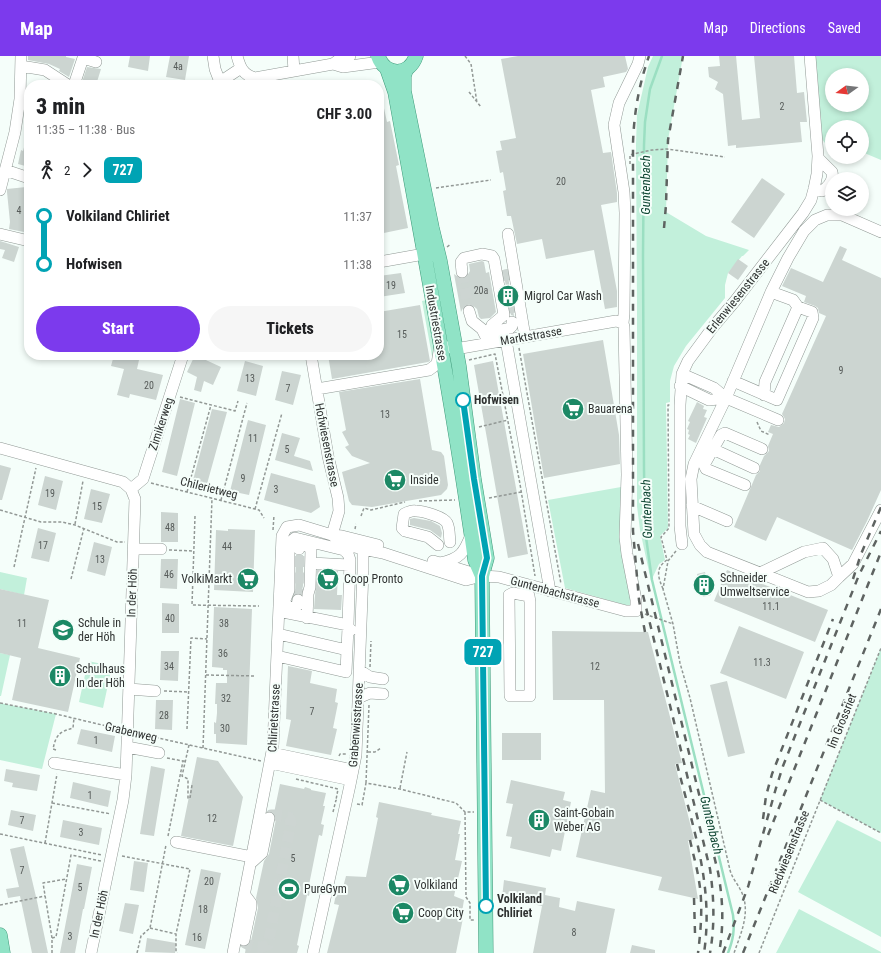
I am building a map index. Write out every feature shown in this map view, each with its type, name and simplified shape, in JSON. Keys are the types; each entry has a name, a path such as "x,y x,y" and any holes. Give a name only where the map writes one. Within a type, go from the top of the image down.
{"main road":[{"name":"Industriestrasse","path":"416,56 414,62 406,70 404,76 404,91 430,220 440,261 459,366 474,479 487,558 482,576 486,953"},
{"name":"Industriestrasse","path":"382,62 395,92 440,345 475,560 482,576"},
{"path":"382,62 396,72 406,70"},
{"path":"0,935 3,953"}],"street":[{"path":"213,56 218,80"},
{"path":"237,56 240,68 245,73 255,78 333,64 341,58 350,56"},
{"path":"293,56 294,71"},
{"path":"631,612 636,600 625,537 627,475 623,323 624,192 614,125 618,103 638,64 640,56"},
{"name":"Erlenwiesenstrasse","path":"682,544 680,511 680,386 682,374 688,362 713,327 803,213 811,200 818,174 818,158 810,56"},
{"path":"76,80 83,58 96,62"},
{"path":"0,190 15,132 20,99 21,61 45,70 60,80"},
{"path":"333,64 343,67 382,62"},
{"path":"223,80 240,68"},
{"path":"814,189 822,191 828,187 833,175 829,168 818,158"},
{"path":"5,170 24,176"},
{"path":"745,486 706,469 704,465 708,447 726,398 771,292 788,258 804,231 815,220 827,214 842,215 881,232"},
{"path":"0,234 24,241"},
{"path":"508,234 521,338"},
{"path":"384,261 424,254"},
{"path":"462,272 461,262 465,258 482,254 493,257 504,315 492,325 488,339"},
{"path":"494,262 500,265 503,270"},
{"path":"733,381 777,400 813,318 812,312 798,307 793,300 771,292"},
{"path":"764,395 765,382 798,307"},
{"path":"469,311 472,321 482,329 488,339"},
{"name":"Marktstrasse","path":"440,345 455,349 488,339 506,340 616,321 623,323"},
{"path":"488,339 492,332 510,328 512,326 512,322"},
{"path":"506,340 520,418 545,589 536,601 530,602"},
{"path":"317,389 429,370 437,364 440,345"},
{"name":"Zimikerweg","path":"131,488 142,479 181,360"},
{"name":"Hofwiesenstrasse","path":"312,360 328,456 338,498 339,511 332,535"},
{"path":"682,374 714,388 726,398 778,420"},
{"path":"680,386 709,400 726,398"},
{"path":"762,449 725,433 708,447 694,464 691,478 694,534 700,545 707,552 808,592 819,591 831,584 853,564 881,510"},
{"path":"708,447 754,468"},
{"path":"0,448 124,482 131,488"},
{"name":"In der Höh","path":"92,953 114,858 126,775 135,499 131,488"},
{"path":"692,506 727,521"},
{"path":"438,545 428,537 405,531 402,528 404,514 415,510 444,519 447,522 450,542"},
{"name":"Chlirietstrasse","path":"233,953 245,895 267,762 277,656 282,536 288,527 299,525 332,535 342,536 383,553 466,580 482,576"},
{"path":"440,563 452,561 461,554 466,548 471,532"},
{"path":"277,656 346,672 350,560 348,554 344,550 295,538 293,540 289,548 288,590 285,600 286,605 293,608 297,606 298,600"},
{"path":"298,549 299,546 304,544 311,549 310,587 308,594 307,618"},
{"path":"133,545 161,550"},
{"name":"Chlirietstrasse","path":"361,545 398,550 482,576"},
{"name":"Grabenwisstrasse","path":"313,953 352,775 357,744 363,573 361,545"},
{"path":"760,573 804,552 823,548 833,559 839,577"},
{"path":"349,593 363,573 368,559 383,553"},
{"path":"311,563 349,565"},
{"name":"Guntenbachstrasse","path":"482,576 499,577 631,612"},
{"path":"513,593 529,596 530,602 530,696 510,696 509,595 513,593"},
{"path":"279,611 348,626 361,640"},
{"path":"278,634 347,650"},
{"path":"359,670 370,677 383,679"},
{"path":"128,689 155,691"},
{"path":"358,698 370,693 383,694"},
{"path":"127,746 159,753"},
{"path":"267,762 352,775"},
{"path":"56,763 126,775"},
{"path":"176,842 251,860 262,853 269,818"},
{"path":"244,940 251,907 245,895"}],"path":[{"path":"465,56 471,64 477,103"},
{"path":"469,92 481,107"},
{"path":"638,153 667,149 725,157"},
{"path":"435,184 436,189 491,180"},
{"path":"521,338 532,416 563,594"},
{"path":"469,360 495,354 535,576"},
{"path":"170,395 235,411 238,401"},
{"path":"221,500 247,403"},
{"path":"187,492 211,405"},
{"path":"264,518 259,510 255,509 282,413"},
{"path":"482,426 532,416"},
{"path":"756,420 760,431 770,436"},
{"path":"14,567 38,458"},
{"path":"75,525 85,471"},
{"name":"Chilerietweg","path":"147,482 255,509"},
{"path":"485,498 521,492"},
{"path":"204,748 212,498"},
{"path":"0,510 41,522 62,522 75,525 117,542 133,545"},
{"path":"273,530 274,515"},
{"path":"195,516 192,605 259,606"},
{"path":"72,580 84,528"},
{"path":"682,544 668,561 663,589 673,624 680,662 690,698 730,870 733,880 740,889 746,905 744,924 734,953"},
{"path":"161,550 194,551"},
{"path":"631,612 673,624"},
{"path":"187,729 191,638 207,639"},
{"name":"Im Grossriet","path":"820,800 881,648"},
{"path":"206,675 256,676"},
{"path":"155,691 188,692"},
{"name":"Grabenweg","path":"0,704 74,718 267,762"},
{"path":"56,750 53,749 55,739 63,731 73,728 74,718"},
{"path":"137,953 140,936 150,928 188,745"},
{"path":"368,752 375,752 381,748"},
{"path":"400,788 407,752"},
{"path":"159,753 160,756 184,761"},
{"path":"184,761 182,776 188,779 188,798 190,798 192,785"},
{"path":"45,843 52,803 56,763"},
{"path":"296,779 338,789 336,800 362,805 366,782 400,788 456,802 464,812 466,897 470,902 470,920 478,920"},
{"name":"Riedwiesenstrasse","path":"759,953 820,800 881,834"},
{"path":"52,803 120,816"},
{"path":"464,812 474,812"},
{"path":"0,834 114,858"},
{"path":"52,938 56,938 71,855 163,863 190,869 176,934 176,952 178,953"},
{"path":"52,953 52,938 42,883 66,878"},
{"path":"0,905 45,896"},
{"path":"150,928 176,934"}],"green space":[{"path":"653,56 683,56 668,140 666,212 706,236 749,250 728,273 725,285 725,298 686,346 674,366 670,381 670,402 666,403 668,528 660,536 665,560 659,564 651,581 640,530 637,506 636,144 637,115 648,67"},
{"path":"814,56 881,56 881,160 869,155 869,120 825,120 825,143 821,138"},
{"path":"426,300 435,355 432,356 422,301"},
{"path":"621,487 632,604 629,606 565,588 548,500"},
{"path":"0,572 27,578 24,595 0,589"},
{"path":"881,648 881,833 820,800"},
{"path":"0,653 10,655 1,696 0,696"},
{"path":"88,661 112,666 103,708 79,702"},
{"path":"0,703 56,714 42,769 0,760"},
{"path":"837,820 881,842 881,937 798,892"},
{"path":"799,909 881,952 881,953 776,953"}],"building":[{"path":"28,56 66,56 75,59 69,77 59,71 60,69 49,64 28,60"},
{"path":"130,56 150,56 148,71 128,67"},
{"path":"170,56 189,56 185,80 166,77"},
{"path":"518,56 625,56 628,69 626,72 603,77 605,87 591,90 603,153 611,152 617,193 617,202 601,205 617,291 617,307 605,309 594,250 546,259 542,239 517,244 511,216 507,216 503,191 506,190 503,172 500,173 496,151 502,150 500,141 516,138 501,59"},
{"path":"719,56 736,56 742,120 760,118 754,56 794,56 797,93 804,92 807,122 800,122 802,142 736,148 736,145 728,146 723,94 715,89 718,82 709,77 708,67 720,66"},
{"path":"87,67 101,69 98,80 83,80"},
{"path":"384,108 387,122 390,121 399,165 396,166 408,228 384,233"},
{"path":"24,147 24,166 18,164 21,150 23,151"},
{"path":"762,178 785,194 754,238 731,222"},
{"path":"24,187 24,232 9,229 10,222 7,189"},
{"path":"0,241 19,247 14,262 2,258 5,250 0,249"},
{"path":"840,246 847,249 842,260 881,278 881,490 852,550 777,517 766,541 734,527 756,475 760,471 760,465 764,456 769,451 768,446 773,434 768,432 771,425 779,427 784,423 785,419 782,414 826,316 819,313 818,308 815,306 804,302 806,296 782,286 791,268 823,282"},
{"path":"738,259 748,266 738,280 728,273"},
{"path":"482,261 484,262 486,273 489,272 496,312 490,318 481,319 477,309 471,304 464,306 461,312 454,274 460,278 466,278 470,271 469,264"},
{"path":"507,269 514,316 511,315 503,270"},
{"path":"401,273 405,293 384,296 384,275"},
{"path":"420,305 430,361 332,379 329,360 384,360 384,311"},
{"name":"Bauarena","path":"603,340 619,435 620,464 544,478 523,354"},
{"path":"113,360 139,360 137,369 163,375 156,400 130,394 129,398 117,395 124,369 111,366"},
{"path":"193,360 206,360 221,367 213,385 204,381 201,392 194,390 197,377 187,372"},
{"path":"245,361 263,366 256,396 237,391"},
{"path":"493,361 528,554 508,558 474,365"},
{"path":"282,371 301,375 293,405 275,400"},
{"path":"420,379 432,450 441,452 444,456 448,485 447,489 441,495 372,507 352,505 349,501 342,472 370,463 352,456 345,447 349,445 342,432 346,430 339,392"},
{"path":"180,399 195,403 177,476 162,472"},
{"path":"697,402 704,406 703,409 707,410 704,417 707,418 696,443 688,439 690,435 688,434 689,430 687,429 690,422 688,421"},
{"path":"212,409 227,412 207,484 193,480"},
{"path":"248,420 266,425 249,495 230,491"},
{"path":"282,433 300,438 294,456 310,461 313,471 275,460"},
{"path":"0,465 11,468 2,500 0,500"},
{"path":"271,473 315,485 320,507 311,513 264,500"},
{"path":"45,476 63,481 56,510 38,505"},
{"path":"91,489 110,494 102,523 84,519"},
{"path":"161,512 178,513 178,542 161,542"},
{"path":"414,518 431,521 440,526 442,533 441,538 430,530 410,525 410,519"},
{"path":"38,528 56,533 49,562 31,558"},
{"path":"228,529 255,530 253,592 214,590 216,530 228,531"},
{"path":"94,542 112,547 105,576 87,571"},
{"path":"296,555 303,555 303,586 301,594 295,594"},
{"path":"161,559 178,559 177,589 160,588"},
{"path":"317,570 338,571 337,595 342,595 341,610 314,609"},
{"path":"727,570 828,610 815,642 714,601"},
{"name":"Schneider Umweltservice","path":"705,572 711,595 703,597 697,574"},
{"path":"0,589 49,600 38,648 80,658 68,712 12,700 21,658 0,653"},
{"path":"162,603 179,604 179,633 162,633"},
{"path":"214,607 252,609 247,745 216,743 214,722 216,723 217,713 217,704 215,704 216,683 227,683 227,670 212,667"},
{"path":"739,626 804,652 786,699 720,673"},
{"path":"552,631 648,632 682,763 675,764 694,839 688,841 698,899 658,890 662,877 576,857 591,790 605,793 604,700 553,700"},
{"path":"161,651 179,651 178,681 160,680"},
{"path":"288,666 312,671 310,683 337,689 335,702 338,703 333,728 337,729 331,755 286,746 291,720 286,719"},
{"path":"727,681 745,753 728,757 710,685"},
{"path":"156,700 173,700 172,730 155,729"},
{"path":"81,729 115,736 112,752 77,744"},
{"path":"502,733 541,733 541,760 502,760"},
{"path":"197,757 218,761 243,797 233,846 181,836"},
{"path":"151,766 165,769 154,836 140,834"},
{"path":"6,769 40,775 37,791 12,787 13,783 4,781"},
{"name":"Saint-Gobain Weber AG","path":"511,780 565,792 563,800 571,802 561,851 552,849 550,857 510,848 512,837 506,836 513,804 506,803"},
{"path":"73,782 111,791 108,807 70,798"},
{"path":"280,784 304,789 305,787 311,790 326,793 321,824 324,825 322,836 319,835 309,885 311,885 309,896 307,895 297,945 299,946 297,953 245,953 246,947 251,941 258,908 256,898 264,861 269,854 276,819 274,813"},
{"name":"Volkiland","path":"379,802 432,813 431,815 461,821 455,860 462,861 454,896 464,900 461,918 463,918 456,953 327,953 339,905 334,904 336,894 341,895 346,876 366,877 378,818 376,817"},
{"path":"11,810 36,815 33,831 8,825"},
{"path":"63,820 102,828 99,845 60,837"},
{"path":"24,846 48,953 32,953 20,896 8,898 6,889 19,887 10,849"},
{"path":"134,861 148,863 144,892 130,890"},
{"path":"77,864 92,867 84,909 75,953 60,953"},
{"path":"201,869 221,873 205,949 185,945"},
{"path":"504,880 546,888 545,895 560,898 559,907 575,911 577,901 615,909 606,953 533,953 542,906 502,898"},
{"path":"125,903 139,905 133,934 119,931"},
{"path":"147,938 176,943 175,953 145,952"},
{"path":"632,945 655,950 655,953 630,953"}],"waterway":[{"name":"Guntenbach","path":"662,56 650,89 645,122 644,145 643,255 645,530 652,580 733,915 733,935 728,953"}],"tunnel":[{"path":"503,270 512,322"},
{"path":"462,272 469,311"},
{"path":"298,600 299,549"},
{"path":"244,940 245,943 253,946 262,947 268,945 291,822 289,817 271,815 269,818"}],"railway":[{"path":"645,632 639,600 633,531 633,143 642,77 649,56"},
{"path":"664,228 668,140 683,56"},
{"path":"853,579 861,554 881,507"},
{"path":"723,953 748,887 783,766 859,575 881,531"},
{"path":"638,544 718,872 722,912 722,933 719,953"},
{"path":"768,835 881,552"},
{"path":"643,595 710,869 713,911 713,932 710,953"},
{"path":"743,953 881,609"},
{"path":"763,819 766,796 772,774 833,619"},
{"path":"677,764 695,834 704,881 706,904 704,953"},
{"path":"690,840 698,876 701,899 701,926 698,953"},
{"path":"694,898 695,933"}],"bus line":[{"name":"727","path":"463,400 487,558 482,576 486,906"}],"place":[{"name":"Migrol Car Wash","path":"508,296"},
{"name":"Hofwisen","path":"463,400"},
{"name":"Bauarena","path":"573,409"},
{"name":"Inside","path":"395,480"},
{"name":"VolkiMarkt","path":"248,579"},
{"name":"Coop Pronto","path":"328,579"},
{"name":"Schneider Umweltservice","path":"704,585"},
{"name":"Schule in der Höh","path":"63,630"},
{"name":"Schulhaus In der Höh","path":"60,676"},
{"name":"Saint-Gobain Weber AG","path":"539,820"},
{"name":"Volkiland","path":"399,885"},
{"name":"PureGym","path":"289,889"},
{"name":"Volkiland Chliriet","path":"486,906"},
{"name":"Coop City","path":"403,913"}]}
